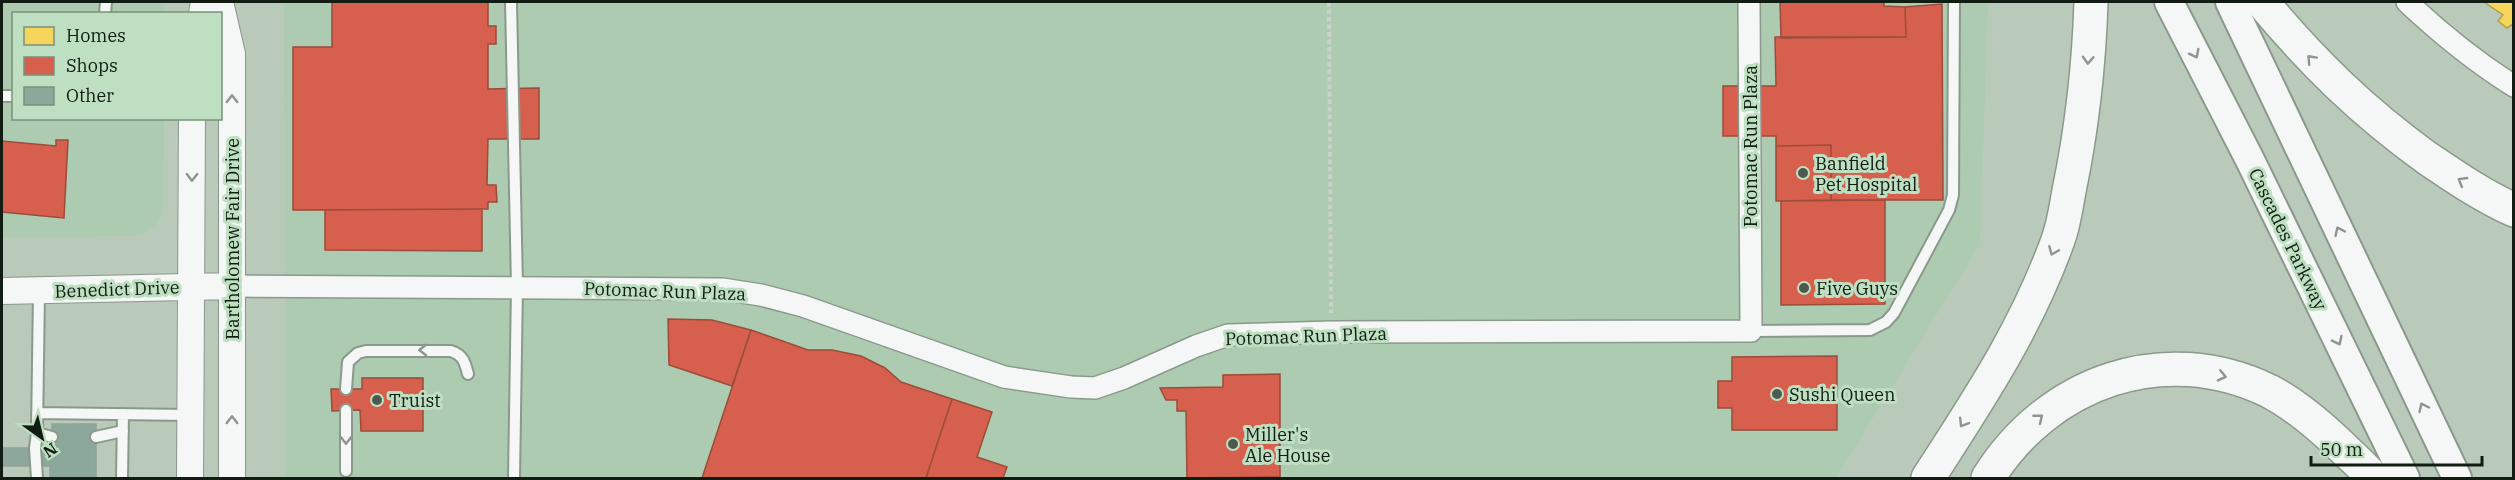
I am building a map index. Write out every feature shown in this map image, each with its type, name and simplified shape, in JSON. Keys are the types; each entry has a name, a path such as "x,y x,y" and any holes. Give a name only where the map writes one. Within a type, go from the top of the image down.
{"highway":[{"path":"1928,478 2007,354 2031,309 2059,238 2080,140 2088,65 2091,2"},
{"path":"2262,2 2327,76 2384,127 2456,178 2514,210"},
{"path":"1988,478 2000,459 2022,433 2054,406 2076,394 2123,376 2172,370 2222,375 2269,392 2319,424 2373,478"}],"main road":[{"name":"Cascades Parkway","path":"2169,2 2250,160 2405,478"},
{"path":"2230,2 2457,478"}],"street":[{"name":"Bartholomew Fair Drive","path":"220,2 232,54 232,478"},
{"name":"Potomac Run Plaza","path":"233,286 723,289 761,295 803,306 1004,377 1071,387 1095,387 1124,378 1196,346 1228,335 1332,332 1751,331 1749,2"},
{"path":"2407,2 2480,65 2514,86"},
{"path":"190,478 192,120"},
{"name":"Benedict Drive","path":"2,291 233,286"}],"lane":[{"path":"511,2 518,286 514,478"},
{"path":"1751,331 1870,330 1886,321 1894,313 1950,210 1953,195 1954,2"},
{"path":"37,478 35,447 39,291"},
{"path":"346,389 348,362 358,353 366,351 451,351 459,354 464,360 468,374"},
{"path":"346,410 346,471"},
{"path":"37,413 189,415"},
{"path":"122,478 123,414"},
{"path":"96,437 123,431"},
{"path":"37,433 52,437"}],"path":[{"path":"1329,2 1332,332"}],"shaded area":[{"path":"2,2 164,2 164,12 12,12 12,120 164,120 161,218 154,227 143,234 128,236 2,238"},
{"path":"284,2 1988,2 1980,244 1836,478 286,478"}],"building: Homes":[{"path":"2484,2 2514,2 2514,23 2507,28 2498,21 2503,15"}],"building: Shops":[{"path":"332,2 488,2 488,26 496,26 496,44 488,44 488,89 539,88 539,139 488,139 487,185 496,185 497,202 488,202 488,209 293,210 293,47 332,47"},
{"path":"1780,2 1884,2 1884,6 1905,7 1906,37 1781,38"},
{"path":"1942,4 1943,200 1831,200 1831,145 1776,146 1776,136 1723,136 1723,86 1776,86 1775,37 1906,37 1905,7"},
{"path":"56,140 68,140 64,218 2,212 2,141 56,146"},
{"name":"Banfield Pet Hospital","path":"1831,145 1831,200 1776,201 1776,146"},
{"path":"1885,200 1885,304 1781,305 1781,201"},
{"path":"482,209 482,251 325,250 325,210"},
{"path":"668,319 712,320 751,330 732,386 669,365"},
{"path":"751,330 808,350 832,350 861,356 885,368 901,382 952,399 926,478 702,478"},
{"name":"Sushi Queen","path":"1837,356 1837,430 1732,430 1732,408 1718,408 1718,381 1732,381 1732,357"},
{"name":"Miller's Ale House","path":"1280,374 1280,477 1187,478 1186,411 1177,411 1177,400 1166,400 1160,388 1223,387 1223,375"},
{"name":"Truist","path":"362,378 423,378 423,431 361,431 360,410 332,411 331,389 362,389"},
{"path":"952,399 992,412 977,457 1007,467 1003,478 926,478"}],"building: Other":[{"path":"52,424 96,424 96,478 50,478 50,466 2,466 2,448 52,448"}],"place":[{"name":"Banfield Pet Hospital","path":"1803,173"},
{"name":"Five Guys","path":"1804,288"},
{"name":"Sushi Queen","path":"1777,394"},
{"name":"Truist","path":"377,400"},
{"name":"Miller's Ale House","path":"1233,444"}]}
